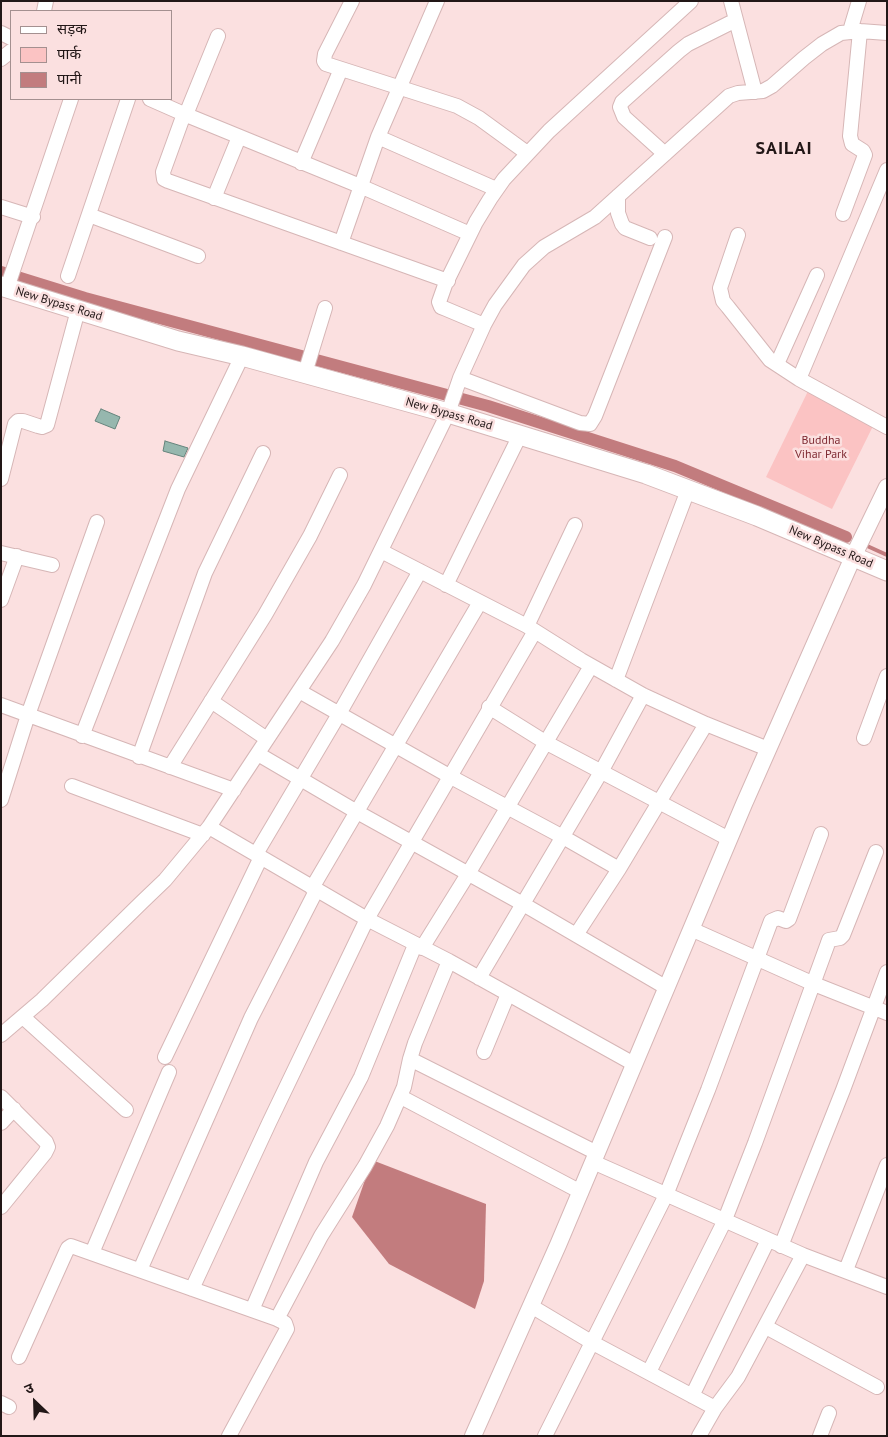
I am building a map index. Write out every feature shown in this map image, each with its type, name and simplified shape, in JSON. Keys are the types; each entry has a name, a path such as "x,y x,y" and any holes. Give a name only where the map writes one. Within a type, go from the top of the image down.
{"main road":[{"name":"New Bypass Road","path":"8,281 78,310 178,341 242,356 308,364 452,402 520,435 646,474 757,516 887,571"}],"street":[{"path":"352,1 324,58 326,64 442,100 468,111 527,153"},
{"path":"341,242 378,137 436,1"},
{"path":"484,325 441,307 439,302 470,234 496,189 527,153 586,96 691,1"},
{"path":"731,1 755,92"},
{"path":"843,214 865,155 863,151 852,144 850,136 855,31 859,1"},
{"path":"665,154 624,116 620,107 622,102 688,44 736,20"},
{"path":"1,1035 23,1017 165,880 206,831 268,740 332,641 364,585 452,402 460,378 484,325 495,305 524,265 534,255 558,238 595,217 729,96 738,93 763,91 772,86 822,44 840,33 855,31 887,34"},
{"path":"218,36 190,108 184,114 163,176 168,182 448,281"},
{"path":"301,163 341,69"},
{"path":"8,281 32,217 71,100"},
{"path":"68,276 128,100"},
{"path":"152,100 470,234"},
{"path":"214,198 239,136"},
{"path":"378,137 496,189"},
{"path":"799,379 886,173"},
{"path":"618,196 618,213 625,228 650,238"},
{"path":"1,207 32,217"},
{"path":"89,215 198,256"},
{"path":"738,234 720,288 728,307 759,347 777,364 799,379 887,427"},
{"path":"460,378 580,423 590,424 595,416 665,237"},
{"path":"777,364 817,275"},
{"path":"308,364 325,308"},
{"path":"1,479 15,424 18,421 23,421 42,427 46,425 78,310"},
{"path":"82,736 178,489 242,356"},
{"path":"446,585 520,435"},
{"path":"139,756 205,573 263,453"},
{"path":"170,767 269,607 310,536 340,475"},
{"path":"473,1436 595,1158 768,749 853,557 887,488"},
{"path":"616,680 688,490"},
{"path":"1,800 7,765 28,715 97,522"},
{"path":"192,1289 367,919 451,777 531,629 575,525"},
{"path":"381,551 531,629 643,695 706,724 768,749"},
{"path":"1,552 52,565"},
{"path":"1,600 17,556"},
{"path":"165,1056 258,856 420,571"},
{"path":"140,1270 251,1018 314,889 480,602"},
{"path":"252,1310 316,1162 361,1077 419,946 468,874 592,666"},
{"path":"864,738 887,676"},
{"path":"299,691 619,869"},
{"path":"479,978 601,772 643,695"},
{"path":"211,701 268,740"},
{"path":"1,705 234,790"},
{"path":"489,707 545,742 729,839"},
{"path":"576,935 619,869 706,724"},
{"path":"258,754 667,988"},
{"path":"72,786 206,831 258,856 367,919 450,961 634,1064"},
{"path":"545,1436 666,1195 708,1090 771,920 778,918 786,921 789,919 821,834"},
{"path":"649,1372 724,1222 829,940 840,938 846,930 876,852"},
{"path":"691,929 814,984 887,1013"},
{"path":"277,1319 322,1236 375,1149 401,1097 410,1059 450,961"},
{"path":"692,1396 774,1243 843,1090 887,972"},
{"path":"484,1052 508,994"},
{"path":"23,1017 126,1110"},
{"path":"410,1059 666,1195 774,1243 887,1287"},
{"path":"92,1253 169,1072"},
{"path":"401,1097 580,1192"},
{"path":"1,1098 46,1142 48,1147 1,1207"},
{"path":"1,1123 14,1109"},
{"path":"846,1270 887,1165"},
{"path":"19,1356 68,1248 75,1247 277,1319 285,1323 287,1329 229,1436"},
{"path":"699,1436 715,1408 738,1377 803,1255"},
{"path":"531,1306 593,1343 715,1408"},
{"path":"766,1327 877,1387"},
{"path":"820,1436 830,1413"}],"green space":[{"name":"Buddha Vihar Park","path":"810,387 876,420 832,509 766,477"}],"water":[{"path":"372,1160 486,1204 484,1281 475,1309 389,1264 352,1217"}],"building":[{"path":"101,409 120,417 115,429 95,421"},
{"path":"165,441 188,448 184,457 163,451"}],"waterway":[{"path":"1,272 85,298 488,406 675,466 846,537"},
{"path":"865,545 887,555"}],"district":[{"name":"SAILAI","path":"784,149"}]}
